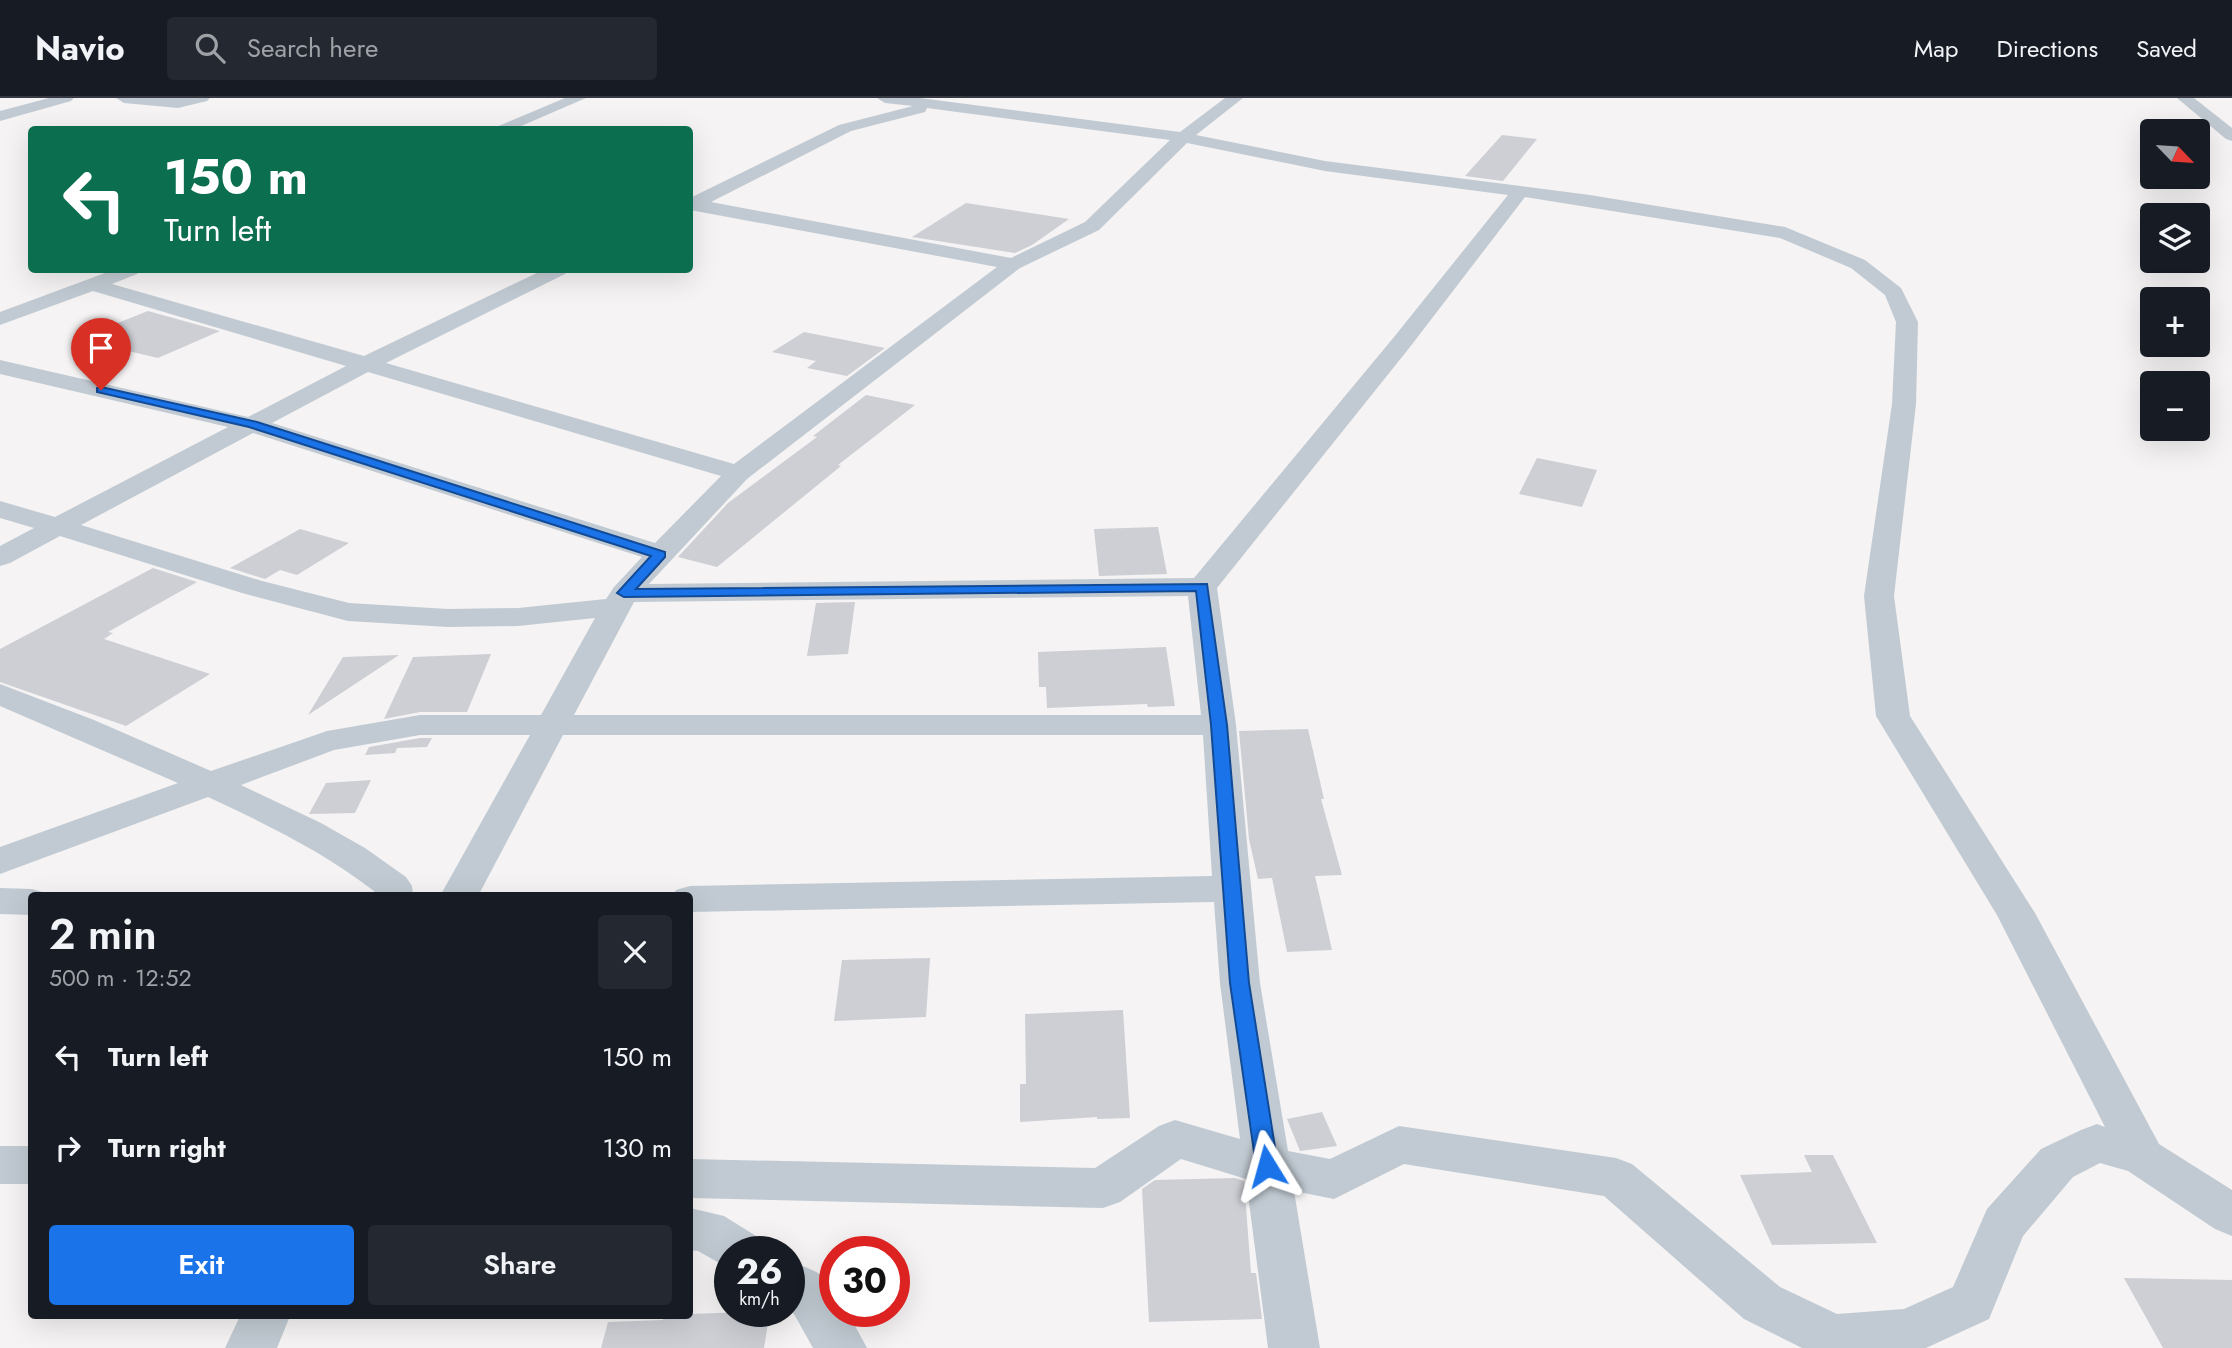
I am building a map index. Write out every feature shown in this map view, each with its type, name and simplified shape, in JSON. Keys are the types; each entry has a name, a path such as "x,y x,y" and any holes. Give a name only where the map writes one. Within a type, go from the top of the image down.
{"street":[{"path":"0,116 66,98"},
{"path":"124,98 178,103 202,98"},
{"path":"507,126 578,98"},
{"path":"885,98 1182,137 1325,166 1520,191 1785,233 1858,264 1894,292 1907,322 1904,404 1879,596 1893,716 2016,913 2143,1157"},
{"path":"461,892 620,600 738,472 1013,264 1092,226 1182,137 1235,98"},
{"path":"2185,98 2232,136"},
{"path":"693,203 845,128 936,105"},
{"path":"1294,1348 1240,983 1219,725 1202,587 1402,342 1520,191"},
{"path":"693,204 1013,264"},
{"path":"0,319 122,273"},
{"path":"0,557 366,364 552,273"},
{"path":"91,284 738,472"},
{"path":"0,367 252,425 660,554"},
{"path":"0,509 252,587 348,612 448,618 518,617 620,600 1202,587"},
{"path":"0,694 261,807 364,862 393,886 394,892"},
{"path":"0,861 327,741 420,724 1219,725"},
{"path":"693,899 1232,889"},
{"path":"0,901 28,902"},
{"path":"693,1179 1103,1188 1175,1139 1267,1166 1334,1179 1399,1144 1616,1178 1762,1303 1834,1338 1907,1332 1970,1303 2004,1224 2057,1163 2097,1143 2143,1157 2232,1215"},
{"path":"0,1165 28,1166"},
{"path":"693,1229 707,1231 715,1236"},
{"path":"805,1293 812,1298 841,1348"},
{"path":"251,1348 264,1319"}],"building":[{"path":"1502,135 1537,139 1503,181 1465,176"},
{"path":"966,203 1069,219 1032,245 1015,253 912,237"},
{"path":"148,311 220,331 158,358 77,339"},
{"path":"804,332 885,348 847,376 807,368 816,361 772,352"},
{"path":"866,395 915,405 838,465 841,466 717,567 678,557 728,503 817,437 813,436"},
{"path":"1537,458 1597,470 1582,507 1519,494"},
{"path":"1158,527 1167,574 1099,576 1094,529"},
{"path":"300,529 349,543 297,575 280,570 265,579 230,568"},
{"path":"153,568 197,582 108,632 113,633 104,639 210,674 126,726 0,682 0,649"},
{"path":"855,602 848,654 807,656 816,603"},
{"path":"1166,647 1175,706 1148,707 1147,704 1047,708 1046,687 1039,687 1038,652"},
{"path":"491,654 467,712 420,712 384,719 413,657"},
{"path":"399,655 308,715 343,657"},
{"path":"1308,729 1324,799 1321,799 1342,875 1315,876 1332,950 1287,952 1272,878 1258,879 1249,839 1239,731"},
{"path":"432,738 427,747 397,748 395,753 365,755 369,747"},
{"path":"371,780 355,813 309,814 326,783"},
{"path":"930,958 926,1017 834,1021 842,960"},
{"path":"1123,1010 1130,1118 1097,1117 1020,1122 1020,1084 1026,1084 1025,1014"},
{"path":"1322,1112 1337,1146 1300,1151 1287,1119"},
{"path":"1804,1155 1833,1155 1877,1243 1772,1245 1740,1175 1812,1172"},
{"path":"1235,1178 1244,1181 1251,1273 1256,1273 1262,1319 1149,1322 1142,1189 1155,1180"},
{"path":"2124,1278 2232,1280 2232,1348 2163,1348"},
{"path":"714,1313 714,1327 767,1327 764,1348 601,1348 608,1322 693,1319 693,1314"}],"route":[{"path":"101,390 252,425 660,554 624,593 1202,587 1219,725 1240,983 1267,1166"}]}
